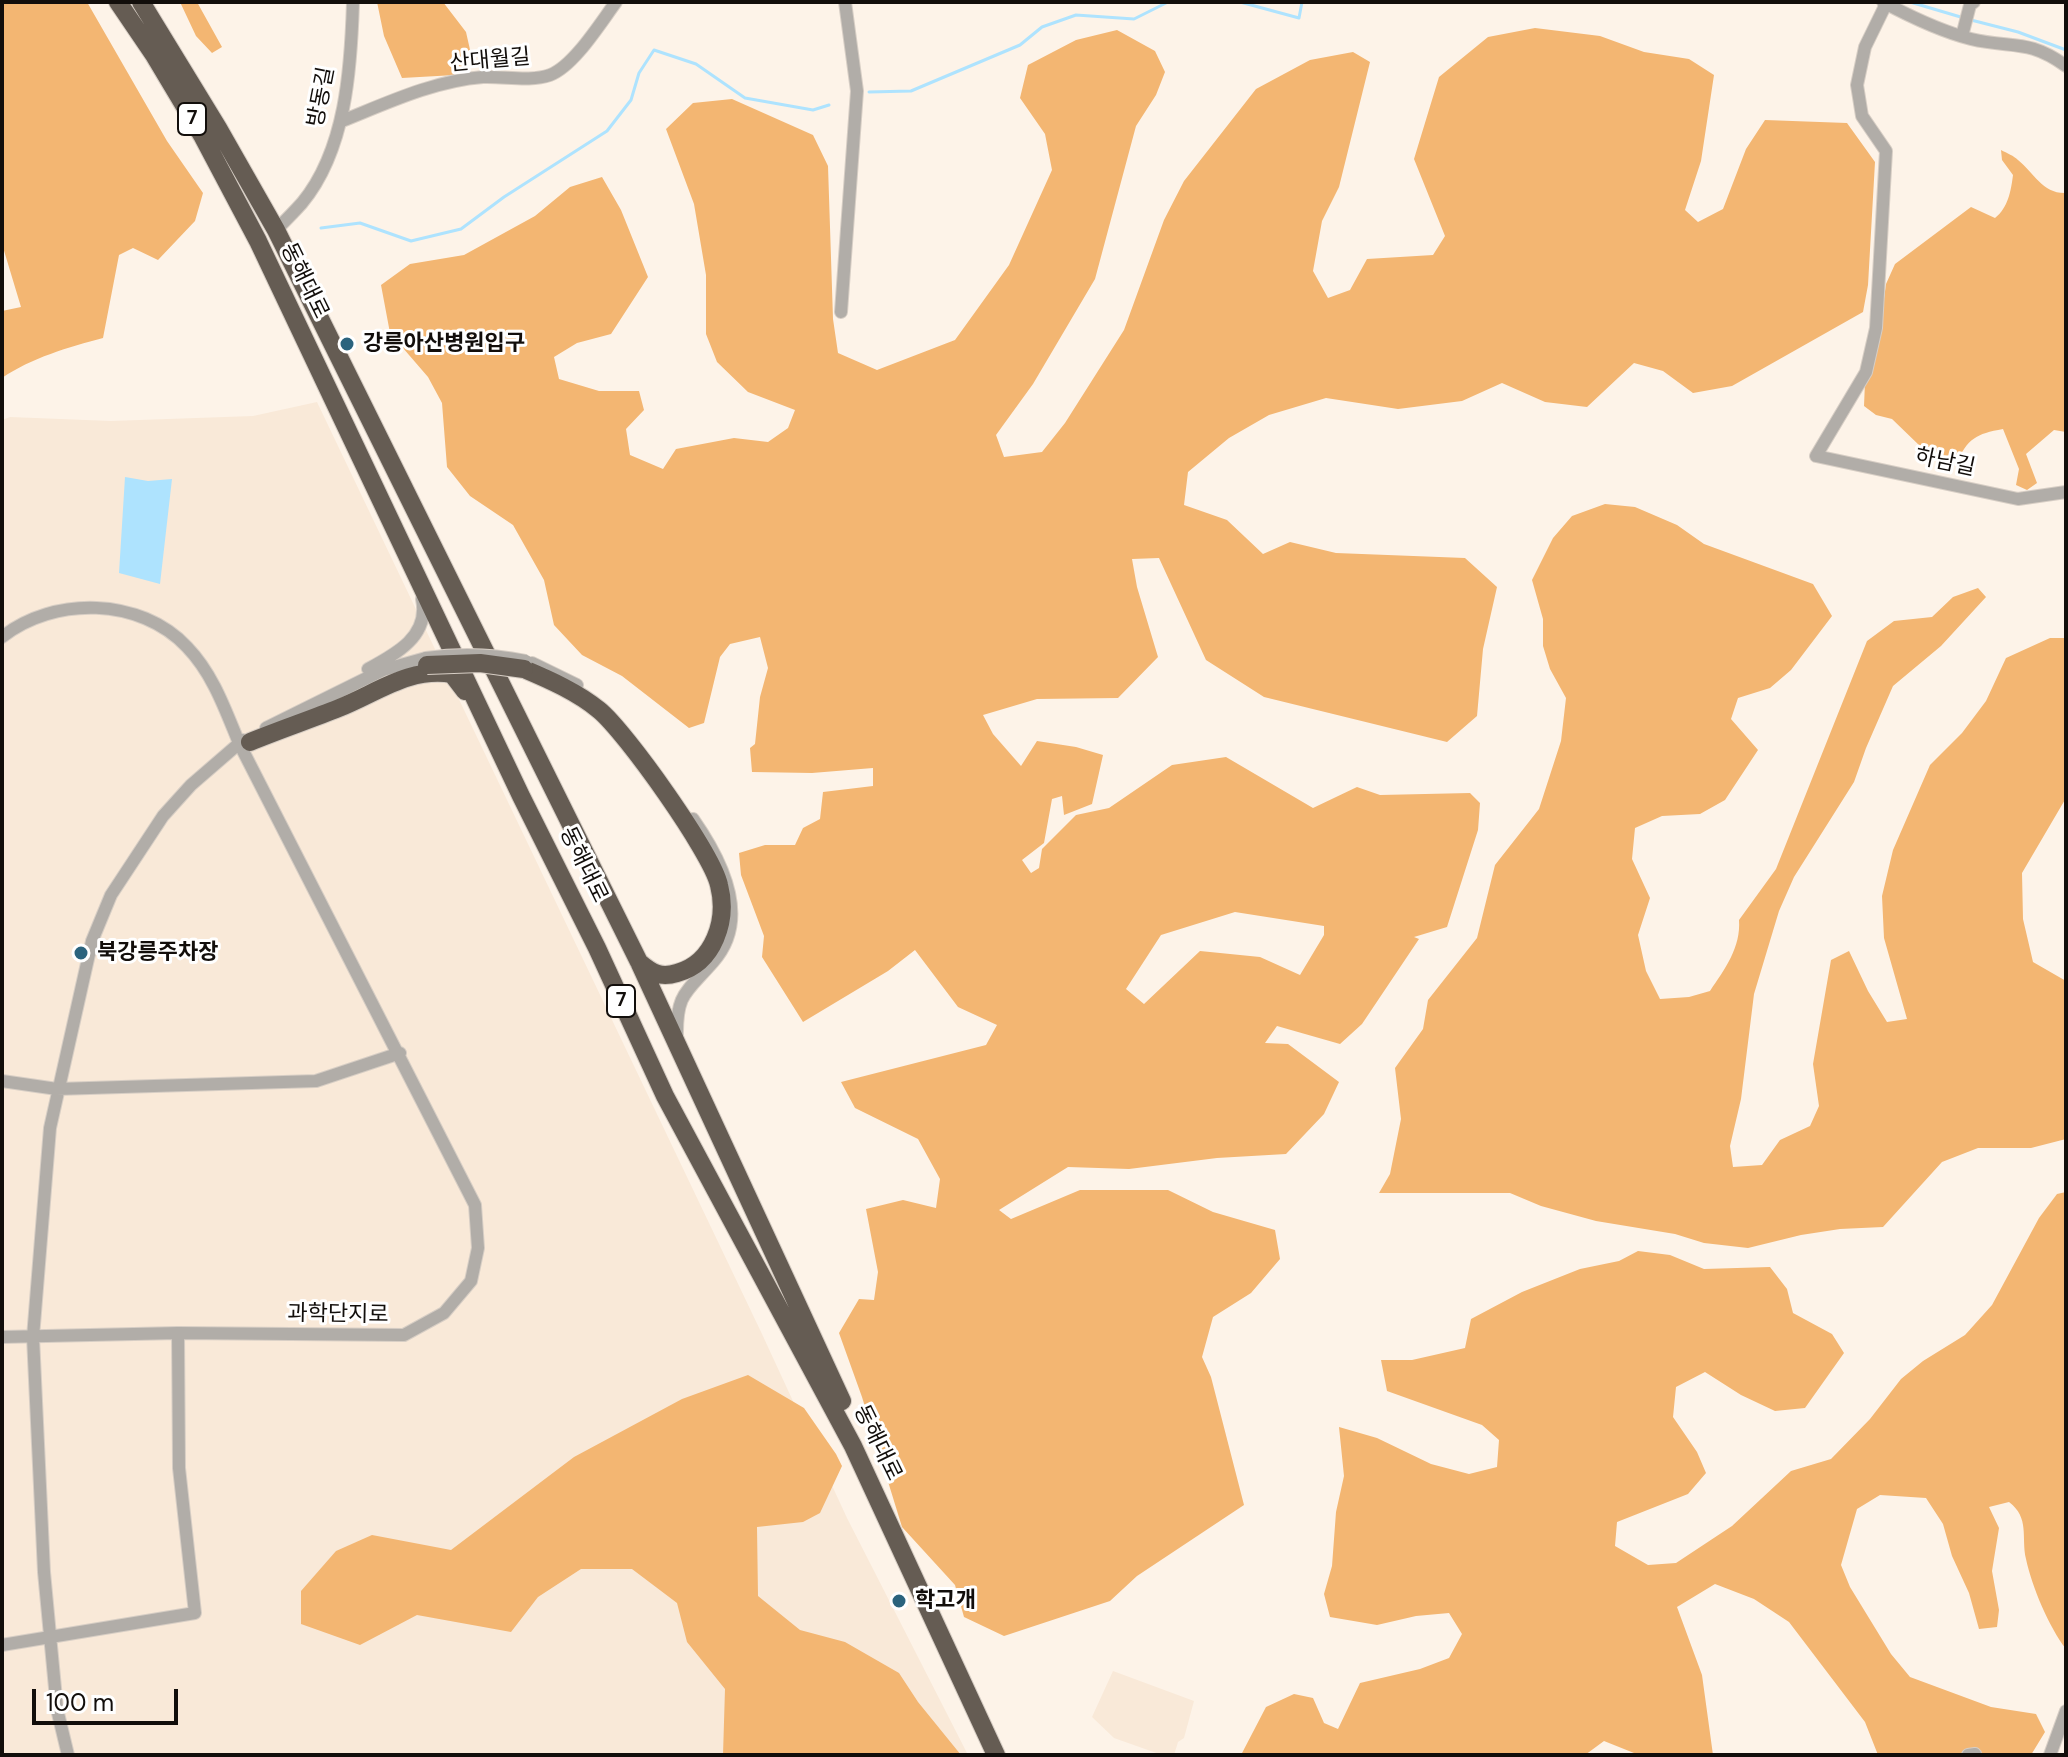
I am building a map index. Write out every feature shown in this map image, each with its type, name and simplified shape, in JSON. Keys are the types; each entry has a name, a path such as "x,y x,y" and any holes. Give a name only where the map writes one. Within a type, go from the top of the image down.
{"highway":[{"name":"동해대로","path":"118,2 195,124 258,241 665,1096 853,1446 996,1755"},
{"name":"동해대로","path":"141,2 276,230 639,962 1007,1755"},
{"path":"258,241 276,230"},
{"path":"245,741 427,661 525,665 601,711 634,751 702,847 719,884 721,916 717,936 707,956 691,970 666,976 651,973 639,962"},
{"path":"245,741 341,707 402,677 435,671 452,674 462,686 521,796"}],"street":[{"name":"방동길","path":"276,230 304,201 320,173 342,121 352,40 353,2"},
{"name":"산대월길","path":"342,121 417,90 482,77 551,75 567,64 616,2"},
{"path":"841,312 857,91 845,2"},
{"path":"1962,36 1970,5 1974,2"},
{"path":"1885,3 1930,25 1962,36 2028,46 2066,66"},
{"name":"하남길","path":"1885,3 1865,47 1857,85 1862,116 1886,151 1876,328 1866,372 1816,456 2018,499 2066,492"},
{"path":"68,1755 57,1709 44,1572 33,1337 50,1128 92,941 111,895 163,816 191,785 245,741 307,698 398,653 419,632 425,610 420,587 391,517"},
{"name":"과학단지로","path":"2,637 16,626 52,611 88,608 122,610 156,623 187,646 217,688 245,741 475,1205 478,1248 471,1281 444,1313 404,1335 178,1333 2,1337"},
{"path":"525,665 558,674 590,693 621,720 704,835 729,884 731,921 725,942 715,960 680,1001 677,1013 678,1047"},
{"path":"2,1081 57,1089 316,1081 400,1053"},
{"path":"2,1645 195,1613 179,1468 178,1333"},
{"path":"2050,1755 2066,1711"}],"shaded area":[{"path":"2,2 87,2 167,141 203,193 195,221 158,260 133,248 119,255 103,338 38,359 2,378 2,311 21,307 2,244"},
{"path":"180,2 197,2 222,47 212,53 196,36"},
{"path":"377,2 443,2 466,32 473,63 455,75 402,78 384,36"},
{"path":"1535,28 1600,36 1644,52 1689,59 1714,75 1701,161 1685,210 1698,222 1723,209 1746,149 1765,120 1847,123 1875,162 1868,285 1863,312 1732,386 1693,393 1663,371 1634,363 1587,407 1545,402 1502,383 1462,401 1398,409 1326,398 1269,415 1229,438 1188,472 1184,505 1227,520 1263,554 1290,542 1336,553 1465,558 1497,587 1483,649 1477,716 1447,742 1264,697 1206,660 1159,558 1132,559 1158,657 1118,698 1037,699 983,715 993,734 1021,766 1037,741 1103,755 1092,804 1064,815 1062,796 1052,799 1044,843 1022,860 1031,873 1039,868 1042,849 1076,815 1109,808 1172,765 1226,757 1313,808 1357,787 1380,795 1470,793 1480,803 1478,830 1447,927 1414,937 1419,939 1362,1024 1340,1044 1277,1026 1265,1043 1288,1044 1339,1082 1324,1114 1286,1154 1217,1158 1129,1169 1068,1167 999,1210 1011,1219 1080,1190 1168,1190 1213,1212 1275,1230 1280,1259 1251,1293 1213,1317 1202,1357 1211,1377 1244,1505 1137,1576 1110,1601 1004,1636 964,1617 955,1585 902,1527 839,1333 859,1299 874,1300 878,1272 866,1209 903,1200 936,1208 940,1179 918,1139 855,1108 841,1082 986,1045 997,1025 958,1007 915,950 888,971 803,1022 762,957 764,936 741,875 739,853 765,845 795,845 803,828 820,819 823,792 873,786 873,768 812,773 752,772 750,748 755,744 760,697 768,668 760,637 730,644 720,657 704,723 689,728 622,676 582,655 554,625 544,580 513,525 470,496 447,467 442,403 428,377 390,333 381,285 410,264 464,255 535,216 570,187 602,177 621,210 648,277 611,334 577,343 554,357 559,379 599,391 639,391 644,410 626,429 630,455 663,469 676,449 734,438 768,442 788,428 795,410 748,392 717,362 706,334 706,275 694,204 666,129 693,103 732,99 813,135 828,166 833,319 838,353 877,370 955,340 1009,265 1052,170 1045,134 1020,98 1028,65 1076,40 1117,30 1155,51 1165,72 1156,95 1136,126 1095,279 1033,384 996,435 1004,457 1042,452 1065,423 1124,330 1164,220 1184,181 1256,89 1310,60 1353,52 1370,62 1339,187 1322,221 1313,271 1328,298 1350,290 1367,259 1433,255 1445,236 1414,159 1439,77 1488,37","holes":["1235,912 1324,926 1324,935 1300,975 1260,957 1200,951 1144,1004 1126,989 1161,935"]},
{"path":"2001,150 2051,190 2066,193 2066,432 2054,430 2026,454 2037,483 2027,490 2016,485 2019,469 2003,429 1974,439 1956,464 1921,447 1892,419 1876,415 1864,406 1865,382 1876,356 1886,284 1895,264 1971,207 1995,218 1999,214 2008,199 2013,175 2002,160"},
{"path":"317,402 847,1518 968,1755 2,1755 2,420 10,417 111,421 253,416"},
{"path":"1605,504 1635,507 1677,525 1704,544 1813,584 1832,616 1791,670 1770,688 1738,698 1731,719 1758,750 1725,800 1700,814 1662,816 1635,828 1632,859 1650,898 1638,935 1646,971 1660,999 1689,997 1710,991 1726,966 1735,949 1739,920 1776,869 1867,641 1894,621 1932,617 1953,597 1978,588 1986,597 1941,646 1893,686 1854,782 1794,877 1779,911 1754,994 1741,1099 1730,1146 1733,1167 1762,1165 1780,1140 1810,1126 1819,1106 1813,1064 1831,960 1849,951 1887,1022 1907,1019 1884,938 1882,896 1893,850 1930,765 1962,733 1986,701 2006,658 2050,638 2066,638 2066,798 2022,873 2023,919 2033,962 2066,981 2066,1139 2031,1148 1978,1148 1942,1162 1883,1227 1801,1235 1748,1248 1704,1243 1675,1234 1596,1221 1541,1206 1510,1193 1379,1193 1390,1174 1401,1119 1395,1068 1423,1029 1428,1000 1477,938 1495,865 1539,809 1561,741 1566,698 1550,669 1543,646 1543,619 1532,580 1553,538 1572,516"},
{"path":"2066,1192 2066,1649 2053,1630 2037,1594 2026,1559 2022,1521 2009,1502 1989,1507 1999,1528 1992,1571 1999,1610 1997,1627 1979,1629 1943,1524 1926,1498 1880,1495 1857,1509 1841,1565 1850,1587 1891,1654 1910,1677 1991,1707 2036,1714 2045,1732 2031,1755 1878,1755 1865,1722 1789,1622 1754,1599 1715,1584 1677,1607 1702,1675 1713,1755 1639,1755 1604,1741 1585,1755 1241,1755 1266,1707 1294,1694 1313,1698 1324,1723 1338,1729 1360,1683 1420,1669 1449,1658 1462,1634 1449,1613 1416,1616 1377,1625 1330,1617 1324,1594 1332,1566 1336,1512 1344,1476 1339,1427 1377,1438 1431,1464 1469,1474 1497,1467 1499,1440 1482,1425 1387,1391 1381,1360 1412,1360 1465,1348 1471,1319 1522,1292 1580,1269 1619,1261 1638,1251 1670,1255 1704,1269 1770,1267 1787,1289 1793,1313 1832,1334 1844,1353 1805,1408 1775,1411 1741,1395 1705,1372 1676,1387 1673,1417 1697,1452 1706,1473 1688,1494 1617,1522 1615,1546 1648,1565 1676,1563 1732,1526 1791,1471 1831,1459 1870,1419 1901,1379 1965,1335 1992,1305 2039,1218 2057,1194"},
{"path":"748,1375 804,1408 842,1466 820,1513 803,1522 757,1527 758,1596 800,1630 845,1642 899,1673 961,1755 723,1755 725,1689 687,1642 677,1603 632,1569 581,1569 538,1597 511,1632 417,1615 360,1645 301,1624 301,1591 336,1551 372,1535 451,1550 574,1457 682,1399"},
{"path":"1113,1671 1194,1701 1184,1738 1178,1742 1174,1755 1162,1755 1114,1738 1092,1717"}],"water":[{"path":"125,477 148,481 172,479 160,584 119,573"}],"waterway":[{"path":"869,92 911,91 1020,45 1042,27 1076,15 1134,19 1168,2"},
{"path":"1240,2 1299,18 1302,2"},
{"path":"1910,2 1964,18"},
{"path":"1971,20 2018,32 2066,50"},
{"path":"321,228 360,223 411,241 461,229 504,197 607,131 631,100 639,73 654,50 696,64 745,98 813,110 829,105"}],"place":[{"name":"강릉아산병원입구","path":"347,344"},
{"name":"북강릉주차장","path":"81,953"},
{"name":"학고개","path":"899,1601"}]}
